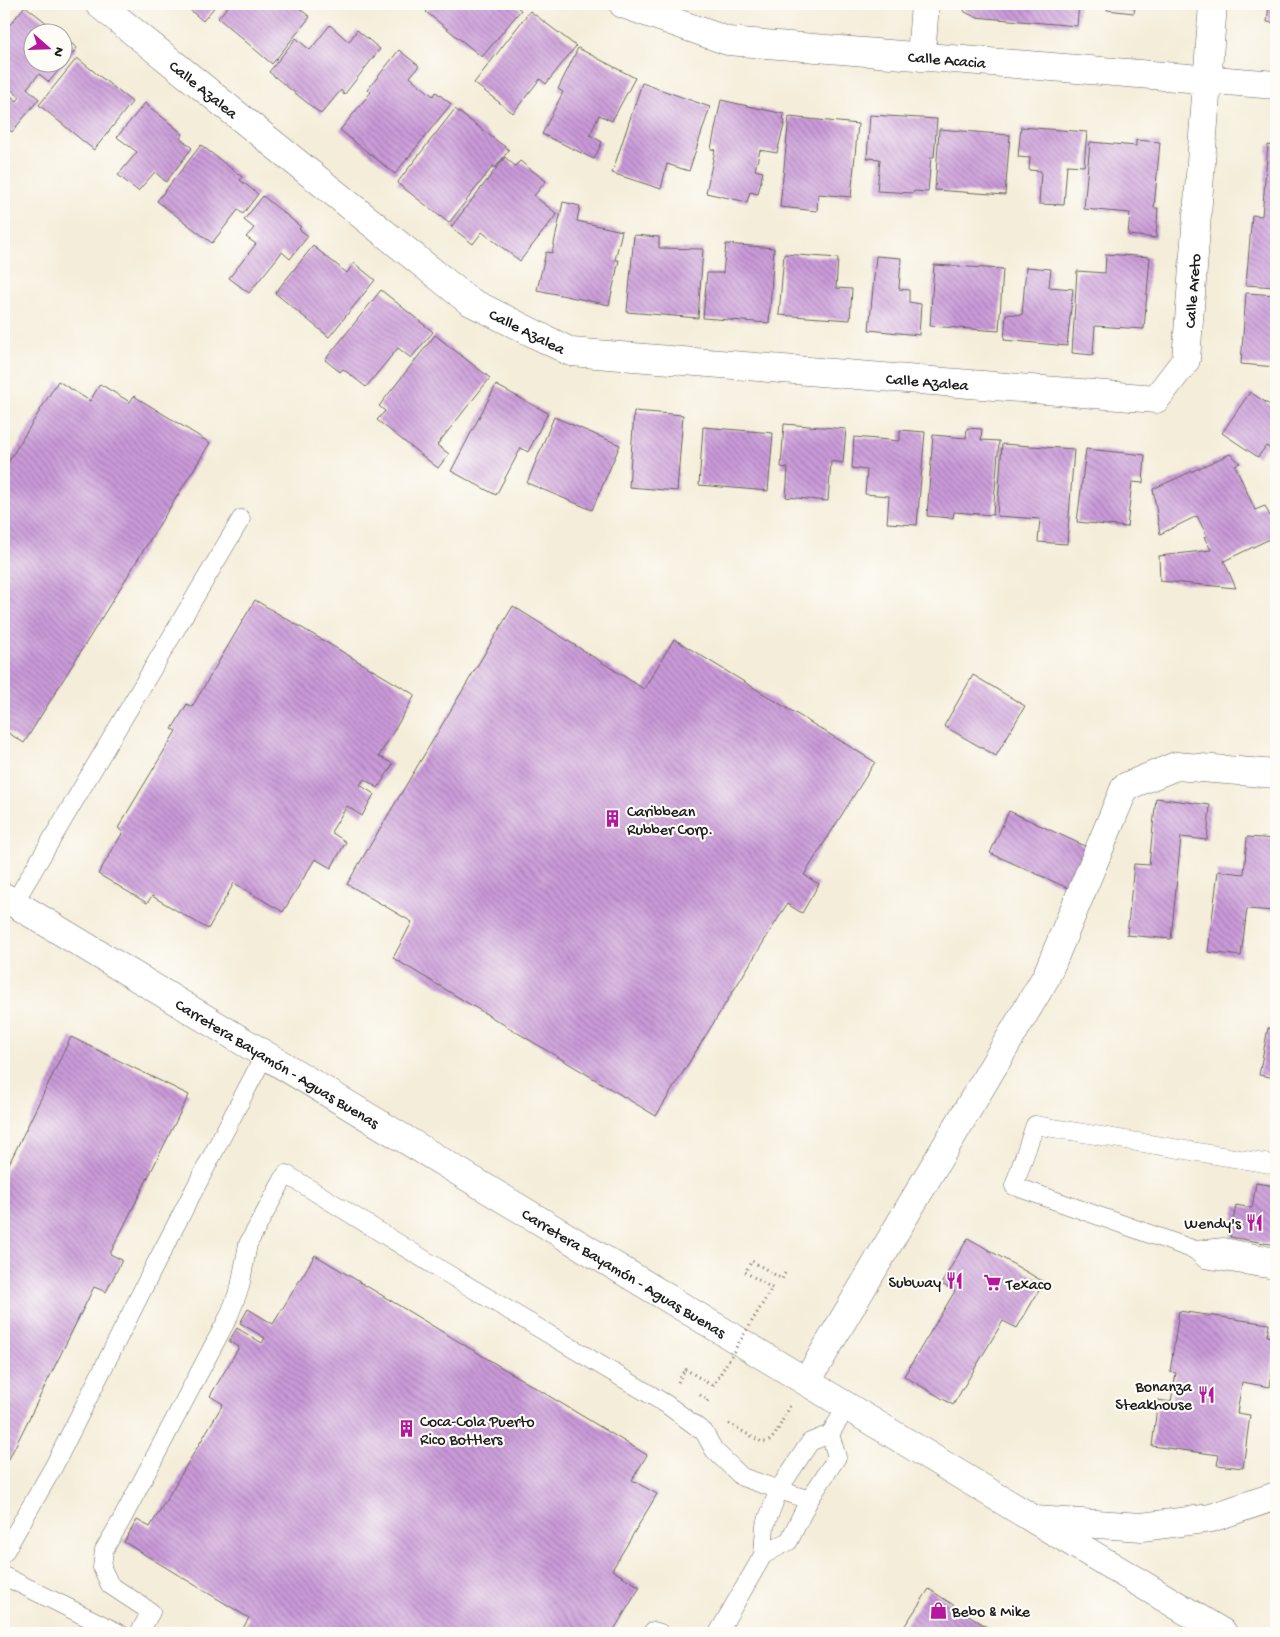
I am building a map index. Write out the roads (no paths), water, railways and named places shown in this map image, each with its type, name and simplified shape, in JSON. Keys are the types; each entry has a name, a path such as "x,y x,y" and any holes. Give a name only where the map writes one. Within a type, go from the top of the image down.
{"main road":[{"name":"Calle Azalea","path":"99,4 469,300 572,352 1062,392"},
{"name":"Calle Acacia","path":"623,4 728,41 1276,85"},
{"path":"921,57 925,4"},
{"path":"1208,80 1213,4"},
{"name":"Calle Areto","path":"1062,392 1156,399 1186,360 1208,80"},
{"path":"806,1380 1046,977 1125,787 1176,766 1276,774"},
{"name":"Carretera Bayamón - Aguas Buenas","path":"9,900 1036,1520 1142,1527 1211,1518 1276,1496"},
{"path":"1036,1520 1223,1633"}],"lane":[{"path":"9,900 240,519"},
{"path":"4,1553 54,1466 155,1265 265,1054"},
{"path":"1276,1165 1035,1125 1014,1186 1195,1250 1205,1259 1276,1270"},
{"path":"139,1633 151,1612 110,1585 102,1568 104,1550 229,1316 240,1287 248,1244 286,1174 443,1271 666,1404 704,1432 714,1450 742,1478 809,1500"},
{"path":"1195,1250 1224,1247 1276,1257"},
{"path":"718,1633 763,1555 765,1526 780,1489 810,1442 830,1434 848,1405"},
{"path":"763,1555 789,1541 809,1500 837,1457 830,1434"},
{"path":"4,1576 119,1633"},
{"path":"652,1633 660,1633"}],"place":[{"name":"Caribbean Rubber Corp.","path":"613,819"},
{"name":"Wendy's","path":"1255,1222"},
{"name":"Subway","path":"955,1281"},
{"name":"Texaco","path":"992,1283"},
{"name":"Bonanza Steakhouse","path":"1206,1394"},
{"name":"Coca-Cola Puerto Rico Bottlers","path":"406,1429"},
{"name":"Bebo & Mike","path":"938,1610"}]}
